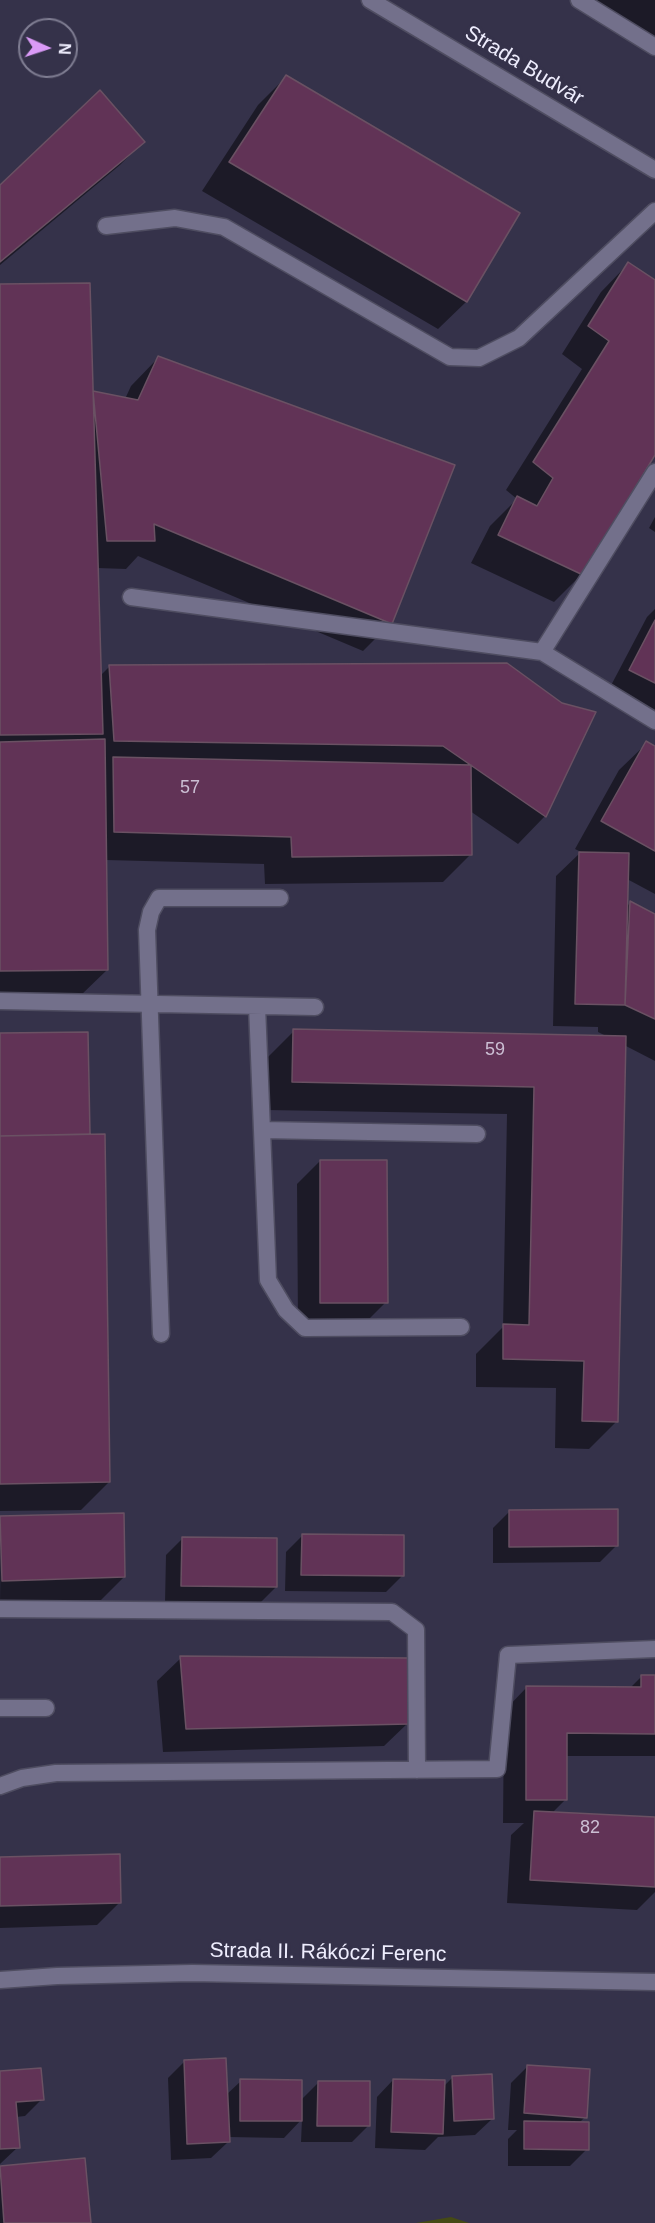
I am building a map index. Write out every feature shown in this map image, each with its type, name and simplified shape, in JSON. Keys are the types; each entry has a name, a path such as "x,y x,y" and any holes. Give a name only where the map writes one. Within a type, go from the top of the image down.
{"main road":[{"name":"Strada Budvár","path":"370,0 655,170"},
{"path":"579,0 655,47"},
{"path":"106,226 175,218 224,227 450,357 479,358 519,338 655,211"},
{"path":"542,652 655,472"},
{"path":"131,597 542,652 655,721"},
{"path":"161,1334 148,1004 147,930 151,912 159,898 280,898"},
{"path":"0,1001 315,1007"},
{"path":"257,1006 268,1280 286,1310 305,1328 461,1327"},
{"path":"262,1130 477,1134"},
{"path":"0,1609 392,1612 416,1630 417,1770"},
{"path":"0,1786 22,1778 56,1773 497,1769 508,1655 655,1648"},
{"path":"0,1708 46,1708"},
{"name":"Strada II. Rákóczi Ferenc","path":"0,1980 57,1976 192,1973 655,1982"}],"green space":[{"path":"451,2217 469,2223 416,2223"}],"building":[{"path":"286,75 520,213 467,302 229,162"},
{"path":"100,90 145,142 0,262 0,185"},
{"path":"628,262 655,280 655,455 583,575 498,535 517,496 537,506 553,478 533,462 609,341 588,326"},
{"path":"90,283 103,734 0,735 0,284"},
{"path":"158,356 455,465 392,624 154,524 155,541 107,541 93,391 138,400"},
{"path":"655,620 655,683 629,670"},
{"path":"507,663 562,703 596,712 546,817 443,746 114,741 109,665"},
{"path":"105,739 108,970 0,971 0,742"},
{"path":"646,741 655,746 655,851 601,821"},
{"path":"113,757 471,765 472,855 292,857 291,837 114,832"},
{"path":"579,852 629,853 625,1005 575,1004"},
{"path":"630,901 655,914 655,1019 625,1005"},
{"path":"293,1029 626,1036 618,1422 582,1421 584,1361 503,1359 503,1324 529,1325 534,1087 292,1082"},
{"path":"88,1032 90,1134 0,1136 0,1033"},
{"path":"105,1134 110,1482 0,1484 0,1136"},
{"path":"320,1160 387,1160 388,1303 320,1303"},
{"path":"618,1509 618,1546 509,1547 509,1510"},
{"path":"124,1513 125,1577 2,1581 0,1516"},
{"path":"302,1534 404,1535 404,1576 301,1575"},
{"path":"182,1537 277,1538 277,1587 181,1586"},
{"path":"180,1656 408,1658 409,1724 186,1729"},
{"path":"641,1675 655,1675 655,1734 567,1733 567,1800 526,1800 526,1686 641,1687"},
{"path":"534,1811 655,1817 655,1887 530,1880"},
{"path":"120,1854 121,1903 0,1906 0,1857"},
{"path":"226,2058 230,2142 187,2144 184,2060"},
{"path":"527,2065 590,2069 587,2118 524,2113"},
{"path":"41,2068 44,2100 16,2102 20,2148 0,2149 0,2071"},
{"path":"492,2074 494,2119 454,2121 452,2076"},
{"path":"240,2079 302,2080 302,2121 240,2121"},
{"path":"393,2079 445,2080 443,2134 391,2132"},
{"path":"318,2081 370,2081 370,2126 317,2126"},
{"path":"524,2121 589,2122 589,2150 524,2149"},
{"path":"85,2158 91,2223 4,2223 0,2166"}]}
